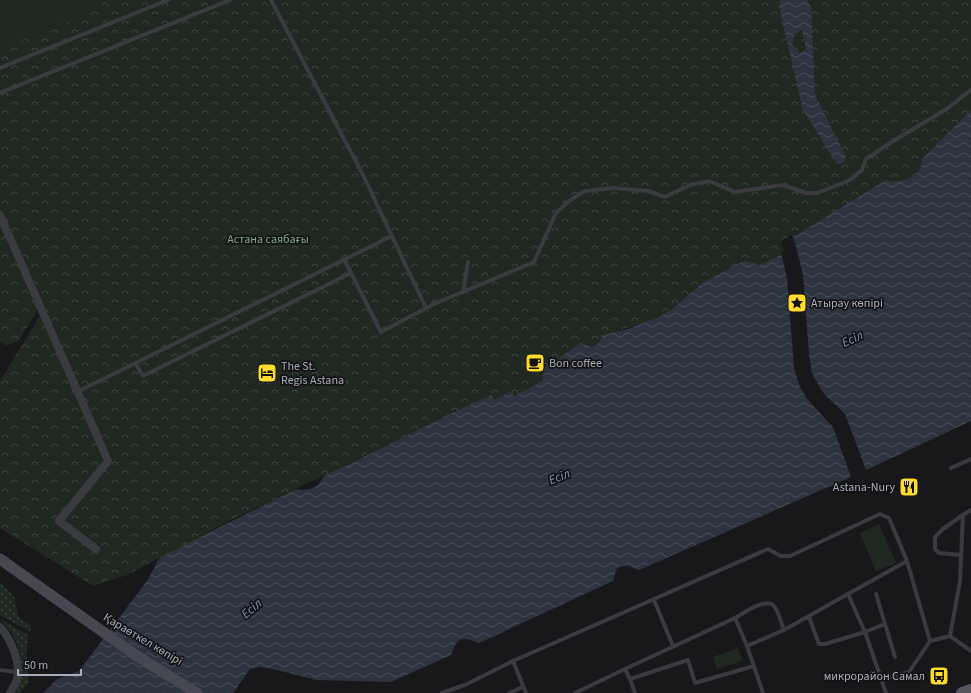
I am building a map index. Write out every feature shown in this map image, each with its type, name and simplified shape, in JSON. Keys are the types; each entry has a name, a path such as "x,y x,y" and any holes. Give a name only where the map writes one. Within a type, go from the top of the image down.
{"main road":[{"path":"0,559 93,623"},
{"name":"Қараөткел көпірі","path":"93,623 140,658 197,693"},
{"name":"Қараөткел көпірі","path":"93,623 205,693"},
{"path":"962,693 971,690"}],"street":[{"path":"0,215 79,391 108,461 59,521 96,549"},
{"path":"0,627 5,632 17,659 17,679 10,693"}],"lane":[{"path":"0,68 168,0"},
{"path":"0,93 230,0"},
{"path":"271,0 363,175 426,308"},
{"path":"344,259 381,332 426,308 534,262 556,213 569,201 585,191 614,188 648,191 665,197 690,185 709,181 735,192 783,185 806,193 817,193 850,180 862,170 866,160 890,143 945,110 971,90"},
{"path":"79,391 392,236"},
{"path":"463,292 468,262"},
{"path":"136,363 143,376 351,273"},
{"path":"951,468 971,459"},
{"path":"961,555 939,553 935,549 935,537 943,529 971,510"},
{"path":"442,693 465,685 513,661 768,549 781,556 790,556 880,514 889,518 907,561 930,640"},
{"path":"950,636 960,581 963,516"},
{"path":"747,646 809,617 907,561"},
{"path":"848,594 865,632 886,693"},
{"path":"876,594 895,657"},
{"path":"654,600 673,646"},
{"path":"575,693 735,618 765,602 775,607 784,630"},
{"path":"809,617 819,644 825,644 865,632 885,624"},
{"path":"735,618 747,646 763,693"},
{"path":"882,679 909,672 930,640 950,636 971,651"},
{"path":"630,679 688,660 695,683 754,666"},
{"path":"513,661 526,693"},
{"path":"625,669 635,693"},
{"path":"0,670 17,672"},
{"path":"509,693 523,686"}],"green space":[{"name":"Астана саябағы","path":"0,0 971,0 971,110 923,159 922,166 915,175 898,182 886,181 793,237 787,252 760,265 702,283 671,309 645,323 602,335 599,342 594,346 588,347 581,344 542,381 514,396 511,391 494,400 490,395 231,520 127,575 93,586 0,528 0,381 41,314 38,309 18,342 6,345 0,342"},
{"path":"0,0 100,0 103,6 0,50"},
{"path":"879,524 896,563 876,571 860,533"},
{"path":"0,583 14,596 18,617 31,625 30,632 0,615"},
{"path":"0,619 28,635 26,655 29,682 20,693 16,693 19,687 21,672 19,650 11,632"},
{"path":"738,648 742,661 717,669 713,657"}],"water":[{"path":"780,0 807,0 811,7 815,95 845,155 846,158 843,163 838,164 835,161 803,110 779,7","holes":["802,30 806,49 801,53 798,52 792,44 794,36 798,31"]},
{"name":"Есіл","path":"971,110 971,421 851,477 639,570 628,566 617,568 613,581 479,643 468,639 461,639 456,644 451,655 391,682 317,680 261,667 250,669 233,693 43,693 57,679 79,671 147,581 160,557 296,489 305,490 313,488 325,475 491,395 494,400 511,391 514,396 542,381 545,367 581,343 591,347 594,346 599,342 602,335 628,329 658,317 672,309 702,283 744,261 760,265 786,252 793,237 886,180 904,180 915,175 921,166 922,159"}],"pier":[{"path":"792,235 803,275 809,355 812,374 824,394 845,414 866,470 851,477 833,427 807,399 800,387 794,368 787,278 781,252 784,251 781,241"}],"place":[{"name":"Атырау көпірі","path":"797,303"},
{"name":"Bon coffee","path":"535,363"},
{"name":"The St. Regis Astana","path":"267,373"},
{"name":"Astana-Nury","path":"909,487"},
{"name":"микрорайон Самал","path":"939,676"}]}
